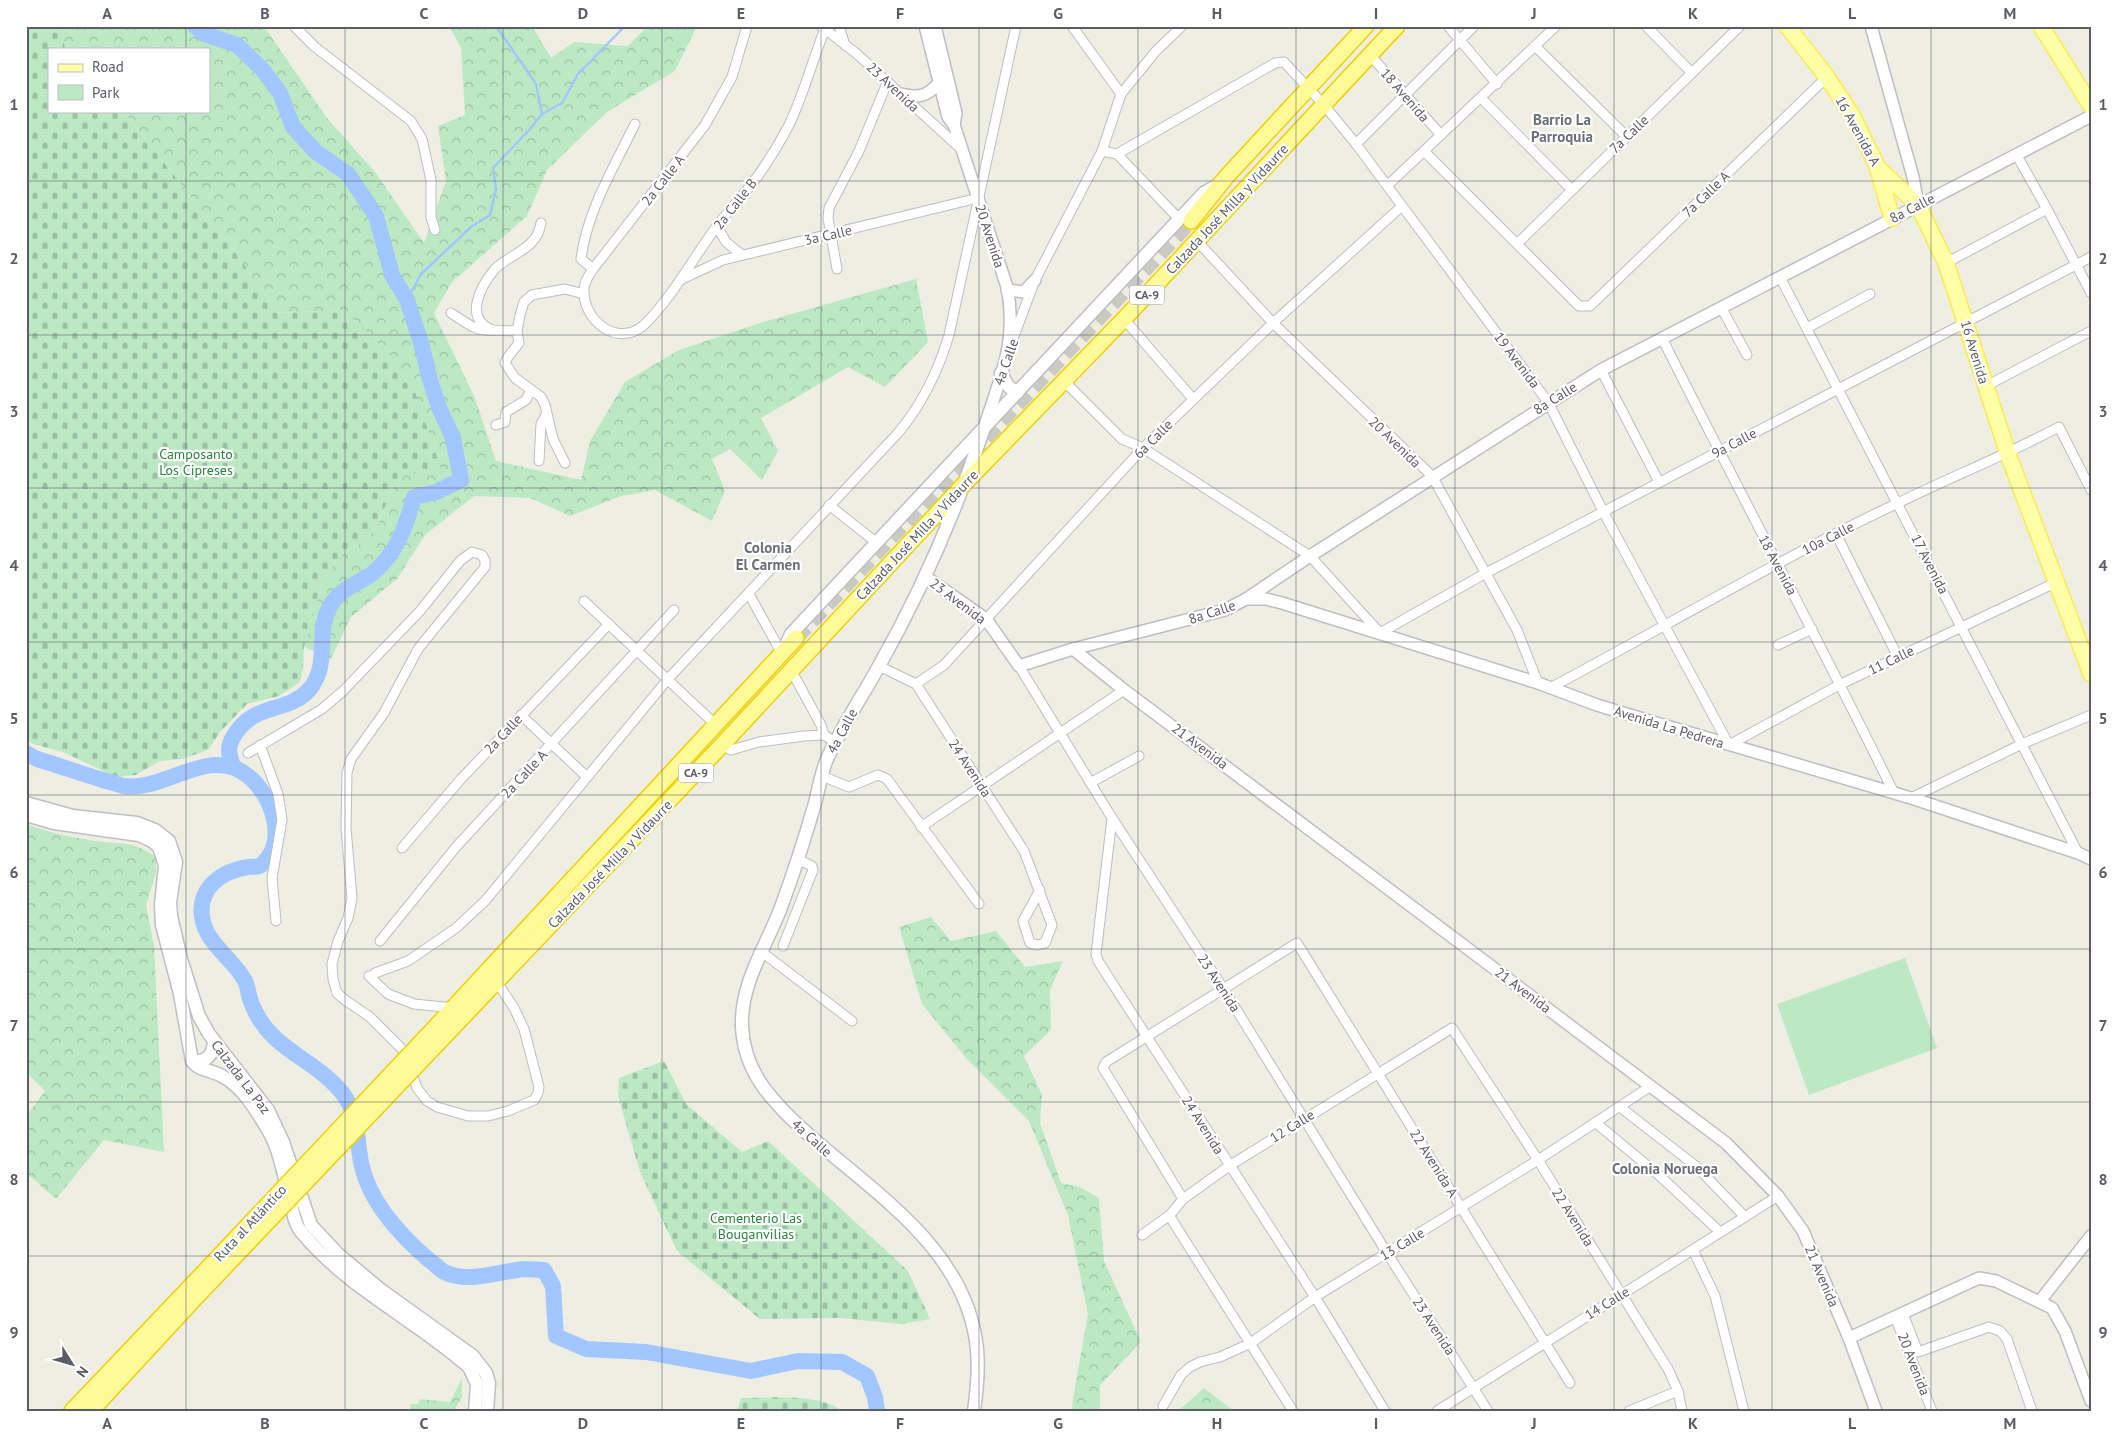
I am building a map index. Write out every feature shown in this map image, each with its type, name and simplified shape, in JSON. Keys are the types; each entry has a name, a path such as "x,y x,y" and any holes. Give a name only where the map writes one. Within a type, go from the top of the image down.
{"highway":[{"name":"Calzada José Milla y Vidaurre","path":"433,1040 497,982 722,746 966,482 1124,319 1397,26"},
{"name":"Calzada José Milla y Vidaurre","path":"1185,220 1363,30"},
{"path":"1324,105 1321,98 1322,84 1356,48 1363,30"},
{"path":"1281,151 1283,138 1309,110 1311,99 1308,88"},
{"name":"Calzada José Milla y Vidaurre","path":"433,1040 454,1008 796,638"},
{"name":"Ruta al Atlántico","path":"72,1411 194,1291 433,1040"},
{"name":"Ruta al Atlántico","path":"90,1411 194,1291"}],"main road":[{"name":"16 Avenida A","path":"1787,26 1852,115 1878,168 1918,205"},
{"path":"2041,26 2091,106"},
{"path":"1878,168 1892,218"},
{"name":"16 Avenida","path":"1918,205 1946,263 2008,454 2091,674"},
{"name":"Calzada José Milla y Vidaurre","path":"783,652 791,634 1017,393 1185,220"},
{"path":"1001,373 1008,386 1017,393"},
{"name":"4a Calle","path":"974,1411 978,1380 977,1345 973,1324 962,1292 943,1258 902,1216 787,1116 768,1095 749,1065 743,1042 742,1013 748,986 779,911 822,776 835,742 879,666 926,577 966,482 984,428"},
{"name":"Calzada La Paz","path":"26,803 73,816 137,823 155,830 168,841 176,862 170,902 173,927 198,1011 214,1041 268,1110 278,1128 305,1211 314,1230 369,1281 414,1315 467,1350 478,1370"},
{"name":"Calzada La Paz","path":"26,815 54,823 139,834 159,847 164,865 161,905 162,925 180,994 192,1061 198,1067 221,1075 231,1082 244,1094 258,1112 274,1143 295,1219 304,1236 356,1283 451,1353 478,1370"},
{"path":"192,1061 204,1060 209,1057 212,1053 214,1041"},
{"path":"475,1411 478,1370"},
{"path":"478,1370 489,1383 487,1411"}],"street":[{"path":"294,26 315,48 411,121 422,139 426,157 431,180 431,217 435,230"},
{"name":"2a Calle A","path":"584,294 586,282 593,269 706,125 732,77 747,26"},
{"path":"839,26 845,45"},
{"name":"20 Avenida","path":"925,26 948,117 954,125 1007,290 1011,308 1009,349"},
{"name":"20 Avenida","path":"935,26 956,113 954,125"},
{"path":"454,1008 414,1004 388,994 372,974 408,960 456,928 485,901 668,679 749,594 912,416 931,384 949,334 1016,26"},
{"path":"1072,26 1121,94"},
{"name":"4a Calle","path":"984,428 1009,349 1035,280 1102,151 1121,94 1156,51 1182,26"},
{"path":"1448,26 1497,84"},
{"path":"1356,144 1474,26"},
{"path":"1388,185 1497,84 1556,26"},
{"path":"1646,26 1692,73"},
{"name":"7a Calle","path":"1518,243 1740,26"},
{"name":"16 Avenida","path":"1871,26 1913,177 1918,205"},
{"name":"23 Avenida","path":"823,28 857,54 962,150"},
{"name":"2a Calle B","path":"584,294 591,315 600,326 615,333 630,334 646,323 680,280 717,226 750,186 788,126 797,108 823,28"},
{"path":"1536,46 1627,137"},
{"name":"18 Avenida","path":"1370,55 1441,135"},
{"name":"19 Avenida","path":"1117,154 1275,63 1284,62 1324,105 1388,185 1548,402 1604,513 1729,744"},
{"name":"7a Calle A","path":"1518,243 1579,306 1590,306 1826,78"},
{"path":"837,269 828,214 831,202 859,151 887,83"},
{"path":"901,94 915,97 929,93 939,83"},
{"path":"1480,98 1572,190"},
{"name":"8a Calle","path":"1019,666 1073,649 1225,610 1246,600 1432,476 1601,370 2091,116"},
{"path":"593,269 580,259 587,228 592,213 635,124"},
{"path":"1102,151 1117,154 1185,220"},
{"path":"1424,151 1518,243"},
{"path":"2016,154 2091,293"},
{"name":"3a Calle","path":"680,280 723,260 978,198"},
{"name":"6a Calle","path":"916,684 944,665 1143,448 1273,323 1402,206"},
{"path":"1946,263 2047,209"},
{"path":"493,330 488,328 478,318 476,309 477,298 494,270 532,242 539,234 540,223"},
{"path":"717,226 726,242 742,255"},
{"name":"20 Avenida","path":"1197,241 1273,323 1432,476 1517,630 1538,682"},
{"name":"9a Calle","path":"1380,633 1486,573 1604,513 1659,482 1965,321 2091,257"},
{"name":"17 Avenida","path":"1780,277 2078,853"},
{"path":"1007,290 1024,292 1035,280"},
{"path":"565,463 553,439 545,405 541,398 515,378 505,364 518,343 517,331 524,302 532,295 565,289 584,294"},
{"path":"1807,328 1870,294"},
{"path":"1721,307 1747,355"},
{"path":"451,313 484,332 506,329 517,331"},
{"path":"1124,319 1193,399"},
{"path":"1986,386 2091,331"},
{"name":"18 Avenida","path":"1662,338 1718,451 1841,684 1894,793"},
{"path":"1601,370 1659,482"},
{"path":"1064,381 1122,439 1143,448 1310,556 1380,633"},
{"path":"496,425 505,422 506,412 526,400 531,390"},
{"path":"539,461 541,424 546,415"},
{"name":"10a Calle","path":"1550,688 1778,564 1898,502 2008,454 2059,427 2091,490"},
{"path":"829,505 877,543"},
{"path":"1836,534 1898,657"},
{"path":"248,754 322,709 343,691 420,611 460,560 472,552 482,555 485,560 484,567 418,649 384,714 352,759 347,773 346,828 352,898 348,918 338,941 332,964 333,979 337,993 370,1017 404,1051 417,1088 427,1101 437,1107 468,1116 488,1116 508,1111 534,1100 538,1093 539,1087 524,1029 514,1008 497,982"},
{"name":"23 Avenida","path":"926,577 986,618 1019,666 1112,818 1223,988 1387,1253 1488,1411"},
{"name":"11 Calle","path":"1729,744 1841,684 1961,625 2057,582"},
{"path":"749,594 783,652"},
{"name":"Avenida La Pedrera","path":"1246,600 1266,599 1380,633 1538,682 1606,708 1911,798 2078,853 2091,859"},
{"path":"584,601 636,652 668,679 716,725"},
{"name":"2a Calle A","path":"380,941 456,847 552,745 674,610"},
{"name":"2a Calle","path":"402,848 461,779 609,624"},
{"path":"1778,645 1812,629"},
{"name":"21 Avenida","path":"1073,649 1124,690 1726,1143 1778,1196 1803,1231 1849,1338 1876,1411"},
{"path":"879,666 916,684"},
{"path":"791,670 821,725 824,735"},
{"name":"24 Avenida","path":"916,684 1024,851 1040,890 1052,925 1045,942 1037,945 1030,943 1023,921 1040,890"},
{"path":"921,827 1124,690"},
{"path":"521,715 587,778"},
{"path":"1911,798 2022,744 2091,715"},
{"path":"722,746 731,750 759,742 824,735 835,742"},
{"path":"260,746 278,794 282,820 272,878 276,921"},
{"path":"1090,783 1139,756"},
{"path":"822,776 850,787 878,776 887,779 979,904"},
{"name":"24 Avenida","path":"1112,818 1096,954 1098,960 1385,1411"},
{"path":"783,946 813,870 812,866 797,859"},
{"name":"22 Avenida A","path":"1223,988 1297,943 1570,1383"},
{"path":"762,952 852,1021"},
{"path":"1183,1199 1103,1068 1106,1062 1223,988"},
{"name":"12 Calle","path":"1142,1235 1170,1215 1183,1199 1229,1166 1452,1028"},
{"name":"22 Avenida","path":"1452,1028 1538,1160 1668,1369 1678,1391 1682,1411"},
{"name":"13 Calle","path":"1163,1406 1181,1375 1190,1367 1200,1362 1220,1357 1251,1343 1314,1297 1538,1160 1651,1086"},
{"path":"1620,1107 1697,1168 1745,1216"},
{"path":"1596,1123 1661,1177 1720,1232"},
{"name":"14 Calle","path":"1437,1411 1778,1196"},
{"path":"1170,1215 1293,1411"},
{"path":"2040,1301 2091,1236"},
{"path":"1693,1250 1715,1296 1744,1411"},
{"path":"1849,1338 1979,1278 1996,1281 2052,1308 2066,1331 2087,1378 2091,1400"},
{"name":"20 Avenida","path":"1899,1316 1918,1352 1989,1327 2000,1331 2007,1339 2032,1411"},
{"name":"20 Avenida","path":"1899,1316 1932,1411"},
{"path":"1629,1411 1678,1391"}],"green space":[{"name":"Camposanto Los Cipreses","path":"26,26 62,26 65,48 48,48 48,112 124,112 241,260 277,313 345,310 409,374 441,469 405,475 393,488 380,519 368,539 344,553 324,576 304,647 300,682 279,696 247,704 220,732 208,750 182,759 160,761 136,775 116,777 63,752 33,744 26,740"},
{"path":"62,26 264,26 327,118 375,172 424,243 446,181 438,126 465,115 461,48 449,26 532,26 551,58 574,42 628,46 648,26 697,26 675,71 607,112 547,170 527,216 452,282 434,313 475,398 496,461 581,480 590,441 625,382 679,350 763,322 916,279 928,342 885,387 848,367 761,418 778,451 762,480 730,449 712,459 725,491 712,521 655,490 621,496 570,516 530,498 474,496 425,535 397,579 351,617 331,659 304,647 324,576 344,553 368,539 380,520 393,488 405,475 345,310 277,313 241,260 124,112 210,112 210,48 65,48"},
{"path":"26,824 45,831 75,838 132,845 156,857 156,872 146,905 154,946 164,1152 104,1140 56,1199 26,1173 26,1116 45,1091 26,1072"},
{"path":"931,917 951,941 996,931 1025,967 1063,961 1050,990 1051,1030 1024,1056 1042,1095 1040,1123 1061,1183 1079,1187 1099,1198 1104,1261 1141,1342 1100,1385 1100,1411 1073,1411 1072,1405 1088,1314 1068,1215 1029,1121 967,1059 922,1004 899,927"},
{"path":"1905,958 1937,1048 1809,1095 1777,1004"},
{"name":"Cementerio Las Bouganvilias","path":"664,1061 686,1104 742,1152 768,1141 908,1271 930,1319 901,1324 840,1318 760,1319 677,1251 640,1172 618,1096 619,1078"},
{"path":"462,1378 462,1397 454,1411 409,1411 411,1404 418,1404 420,1399 450,1402"},
{"path":"1204,1388 1234,1411 1178,1411"},
{"path":"779,1397 807,1399 821,1401 842,1411 737,1411 741,1398"}],"waterway":[{"path":"195,26 204,34 237,45 262,69 280,93 293,127 316,152 348,174 376,216 392,275 407,300 421,343 430,380 440,410 453,438 461,480 436,492 414,497 404,529 388,557 373,573 343,591 329,608 323,629 321,661 315,681 300,698 262,712 243,724 235,734 230,746 229,753 233,766"},
{"path":"407,300 421,274 471,227 490,215 496,189 493,168 542,114 536,84 496,26"},
{"path":"542,114 562,103 578,74 625,26"},
{"path":"26,753 37,759 124,786 140,786 188,771 218,765 233,767 257,784 270,806 274,819 276,832 274,844 269,855 261,865 229,872 213,883 208,889 202,907 205,927 214,943 234,965 245,981 254,1010 268,1030 284,1046 328,1078 343,1094 355,1121 362,1167 372,1194 398,1230 418,1251 442,1271 464,1277 474,1277 515,1270 544,1270 553,1286 556,1336 586,1349 646,1352 751,1371 798,1361 842,1362 867,1376 875,1397 877,1411"}],"tunnel":[{"path":"796,638 1191,221"}],"district":[{"name":"Barrio La Parroquia","path":"1562,128"},
{"name":"Colonia El Carmen","path":"768,556"},
{"name":"Colonia Noruega","path":"1665,1169"}]}
